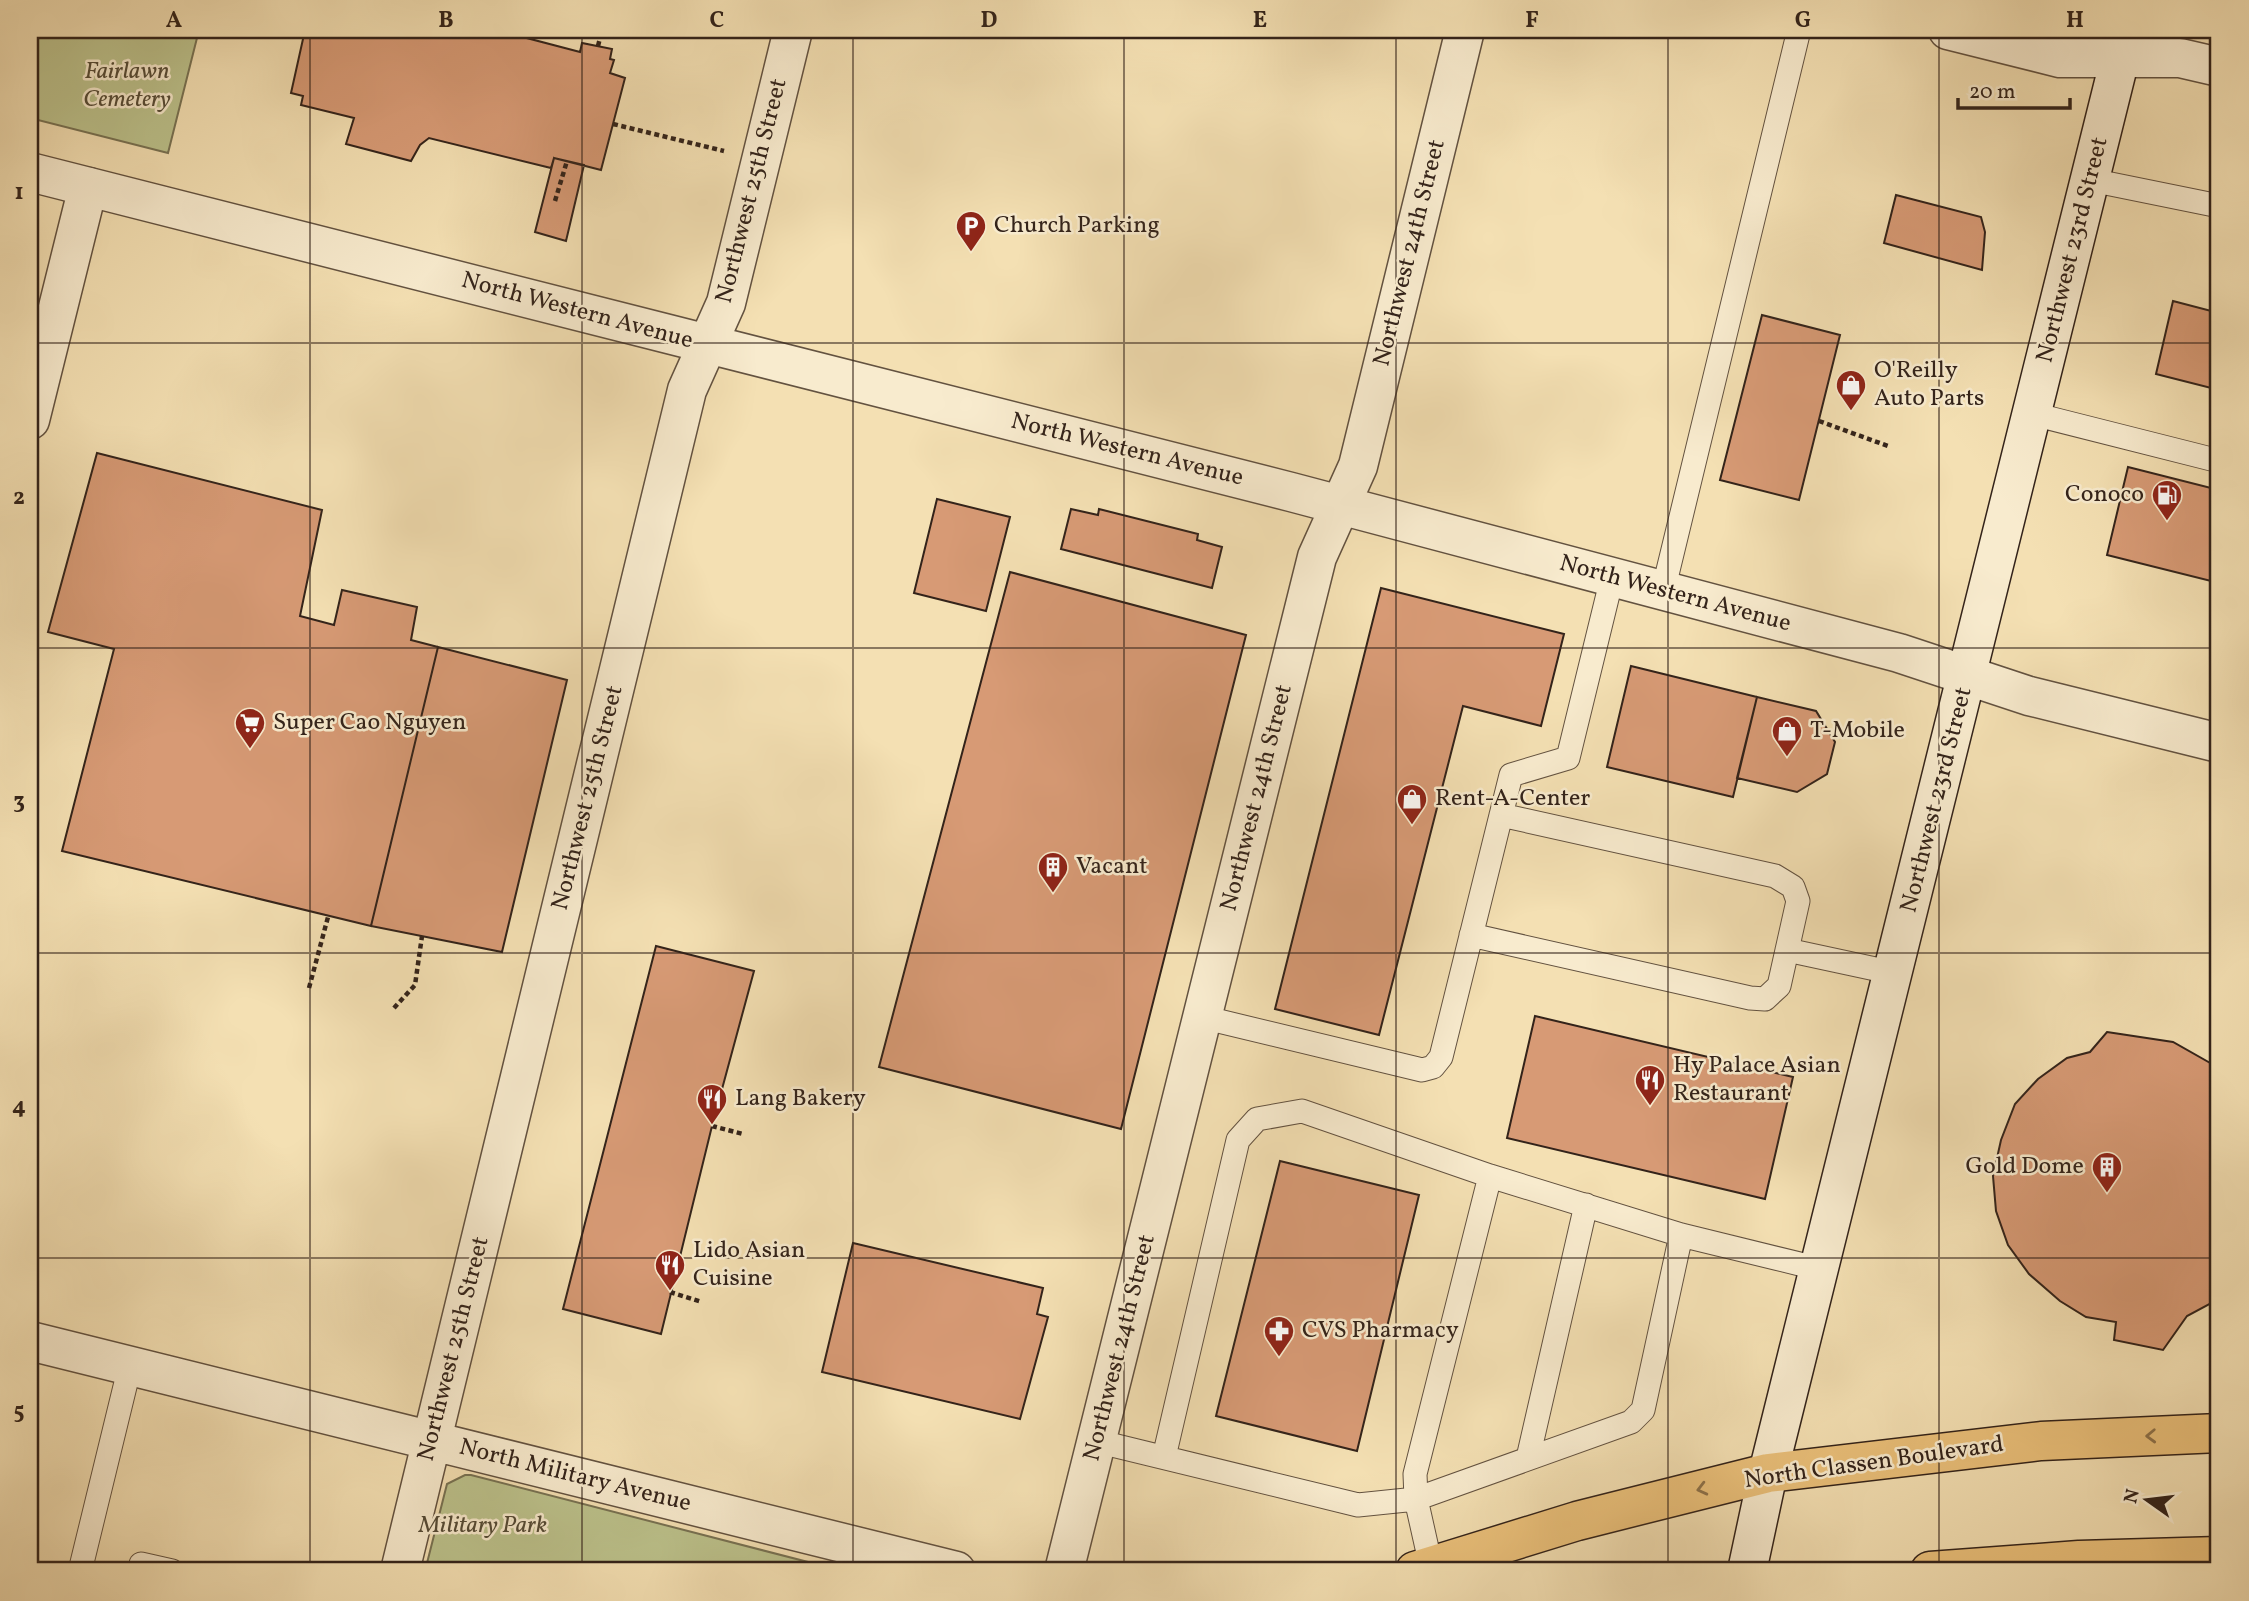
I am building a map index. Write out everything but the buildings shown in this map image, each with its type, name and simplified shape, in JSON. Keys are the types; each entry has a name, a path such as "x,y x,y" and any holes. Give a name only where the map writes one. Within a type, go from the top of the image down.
{"main road":[{"name":"North Classen Boulevard","path":"1423,1568 1577,1521 1768,1473 2041,1441 2219,1433"},
{"path":"1930,1571 2079,1560 2219,1556"}],"street":[{"name":"Northwest 25th Street","path":"400,1571 687,390 726,303 793,30"},
{"name":"Northwest 24th Street","path":"1064,1571 1317,557 1358,466 1465,30"},
{"path":"1948,30 2060,58 2124,44 2219,67"},
{"name":"Northwest 23rd Street","path":"1746,1571 1768,1473 2124,44"},
{"name":"North Western Avenue","path":"30,172 1340,505 1899,653 2029,696 2219,743"},
{"path":"30,420 89,187"},
{"name":"North Military Avenue","path":"30,1341 956,1571"}],"lane":[{"path":"1663,591 1799,30"},
{"path":"2091,180 2219,206"},
{"path":"2033,414 2219,461"},
{"path":"1202,1017 1422,1070 1433,1067 1441,1057 1511,775 1568,758 1612,578"},
{"path":"1471,935 1757,999 1765,999 1779,986 1798,901 1793,887 1775,876 1501,815"},
{"path":"1787,950 1894,973"},
{"path":"1164,1457 1238,1140 1257,1119 1302,1111 1490,1176 1681,1235 1820,1269"},
{"path":"1423,1568 1416,1474 1490,1176"},
{"path":"1528,1458 1586,1205"},
{"path":"1096,1441 1357,1505 1416,1499 1631,1422 1643,1410 1681,1235"},
{"path":"80,1571 130,1366"},
{"path":"141,1564 172,1571"}],"path":[{"path":"598,46 603,30"},
{"path":"613,124 761,161"},
{"path":"555,201 567,160"},
{"path":"1819,421 1888,446"},
{"path":"309,988 328,917"},
{"path":"394,1008 415,985 422,936"},
{"path":"712,1126 743,1134"},
{"path":"670,1292 702,1302"}],"green space":[{"name":"Fairlawn Cemetery","path":"30,30 199,30 168,153 30,118"},
{"name":"Military Park","path":"465,1475 843,1571 425,1571 447,1484"}],"place":[{"name":"Church Parking","path":"971,253"},
{"name":"O'Reilly Auto Parts","path":"1851,412"},
{"name":"Conoco","path":"2167,522"},
{"name":"Super Cao Nguyen","path":"250,750"},
{"name":"T-Mobile","path":"1787,758"},
{"name":"Rent-A-Center","path":"1412,826"},
{"name":"Vacant","path":"1053,894"},
{"name":"Hy Palace Asian Restaurant","path":"1650,1107"},
{"name":"Lang Bakery","path":"712,1126"},
{"name":"Gold Dome","path":"2107,1194"},
{"name":"Lido Asian Cuisine","path":"670,1292"},
{"name":"CVS Pharmacy","path":"1279,1358"}]}
